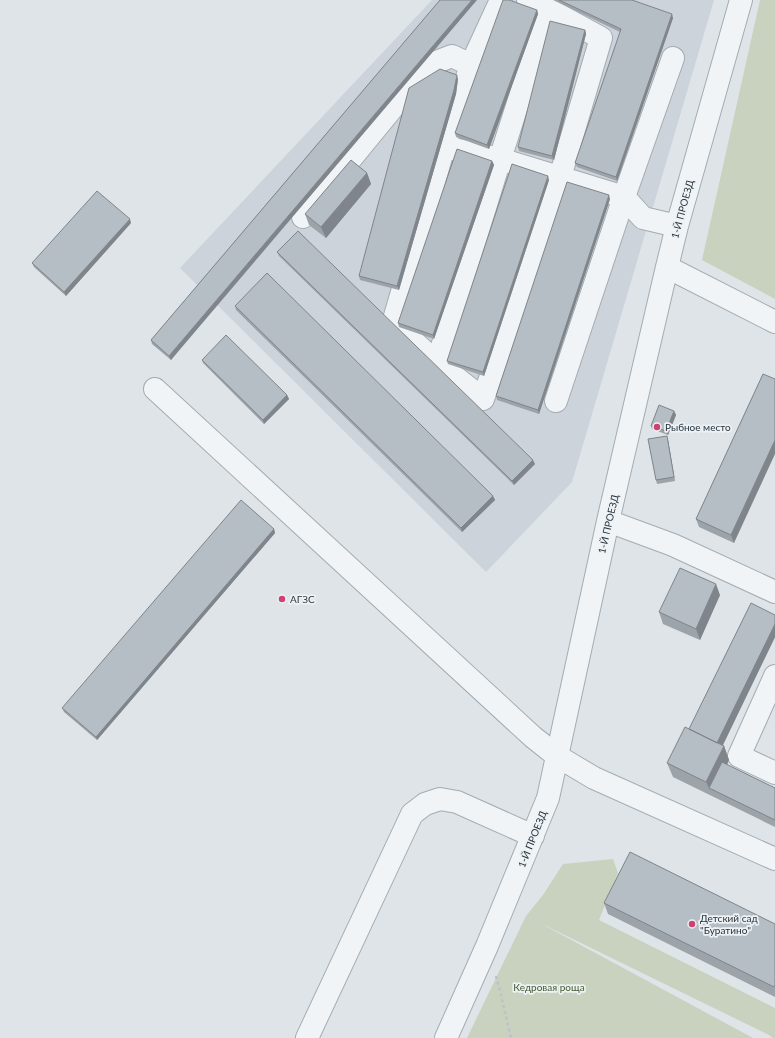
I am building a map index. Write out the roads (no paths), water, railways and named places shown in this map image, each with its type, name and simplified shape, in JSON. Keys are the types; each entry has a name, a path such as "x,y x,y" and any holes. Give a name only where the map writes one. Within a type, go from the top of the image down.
{"street":[{"path":"501,0 471,65 444,147 393,323 437,363 483,399 560,177 601,38 548,9 528,0"},
{"name":"1-Й ПРОЕЗД","path":"446,1038 487,946 548,798 608,521 667,267 677,226 741,0"},
{"path":"437,363 548,9"},
{"path":"303,217 413,83 434,63 452,56 471,65"},
{"path":"556,401 624,197 673,58"},
{"path":"444,147 500,159 624,197 643,218 677,226"},
{"path":"667,267 775,322"},
{"path":"155,389 533,738 557,756 594,778 775,859"},
{"path":"608,521 673,545 775,592"},
{"path":"775,676 739,756 775,773"},
{"path":"307,1038 412,814 425,804 440,799 457,802 533,836"}],"place":[{"name":"Рыбное место","path":"657,427"},
{"name":"АГЗС","path":"282,599"},
{"name":"Детский сад \"Буратино\"","path":"692,924"}],"park label":[{"name":"Кедровая роща","path":"549,987"}]}
